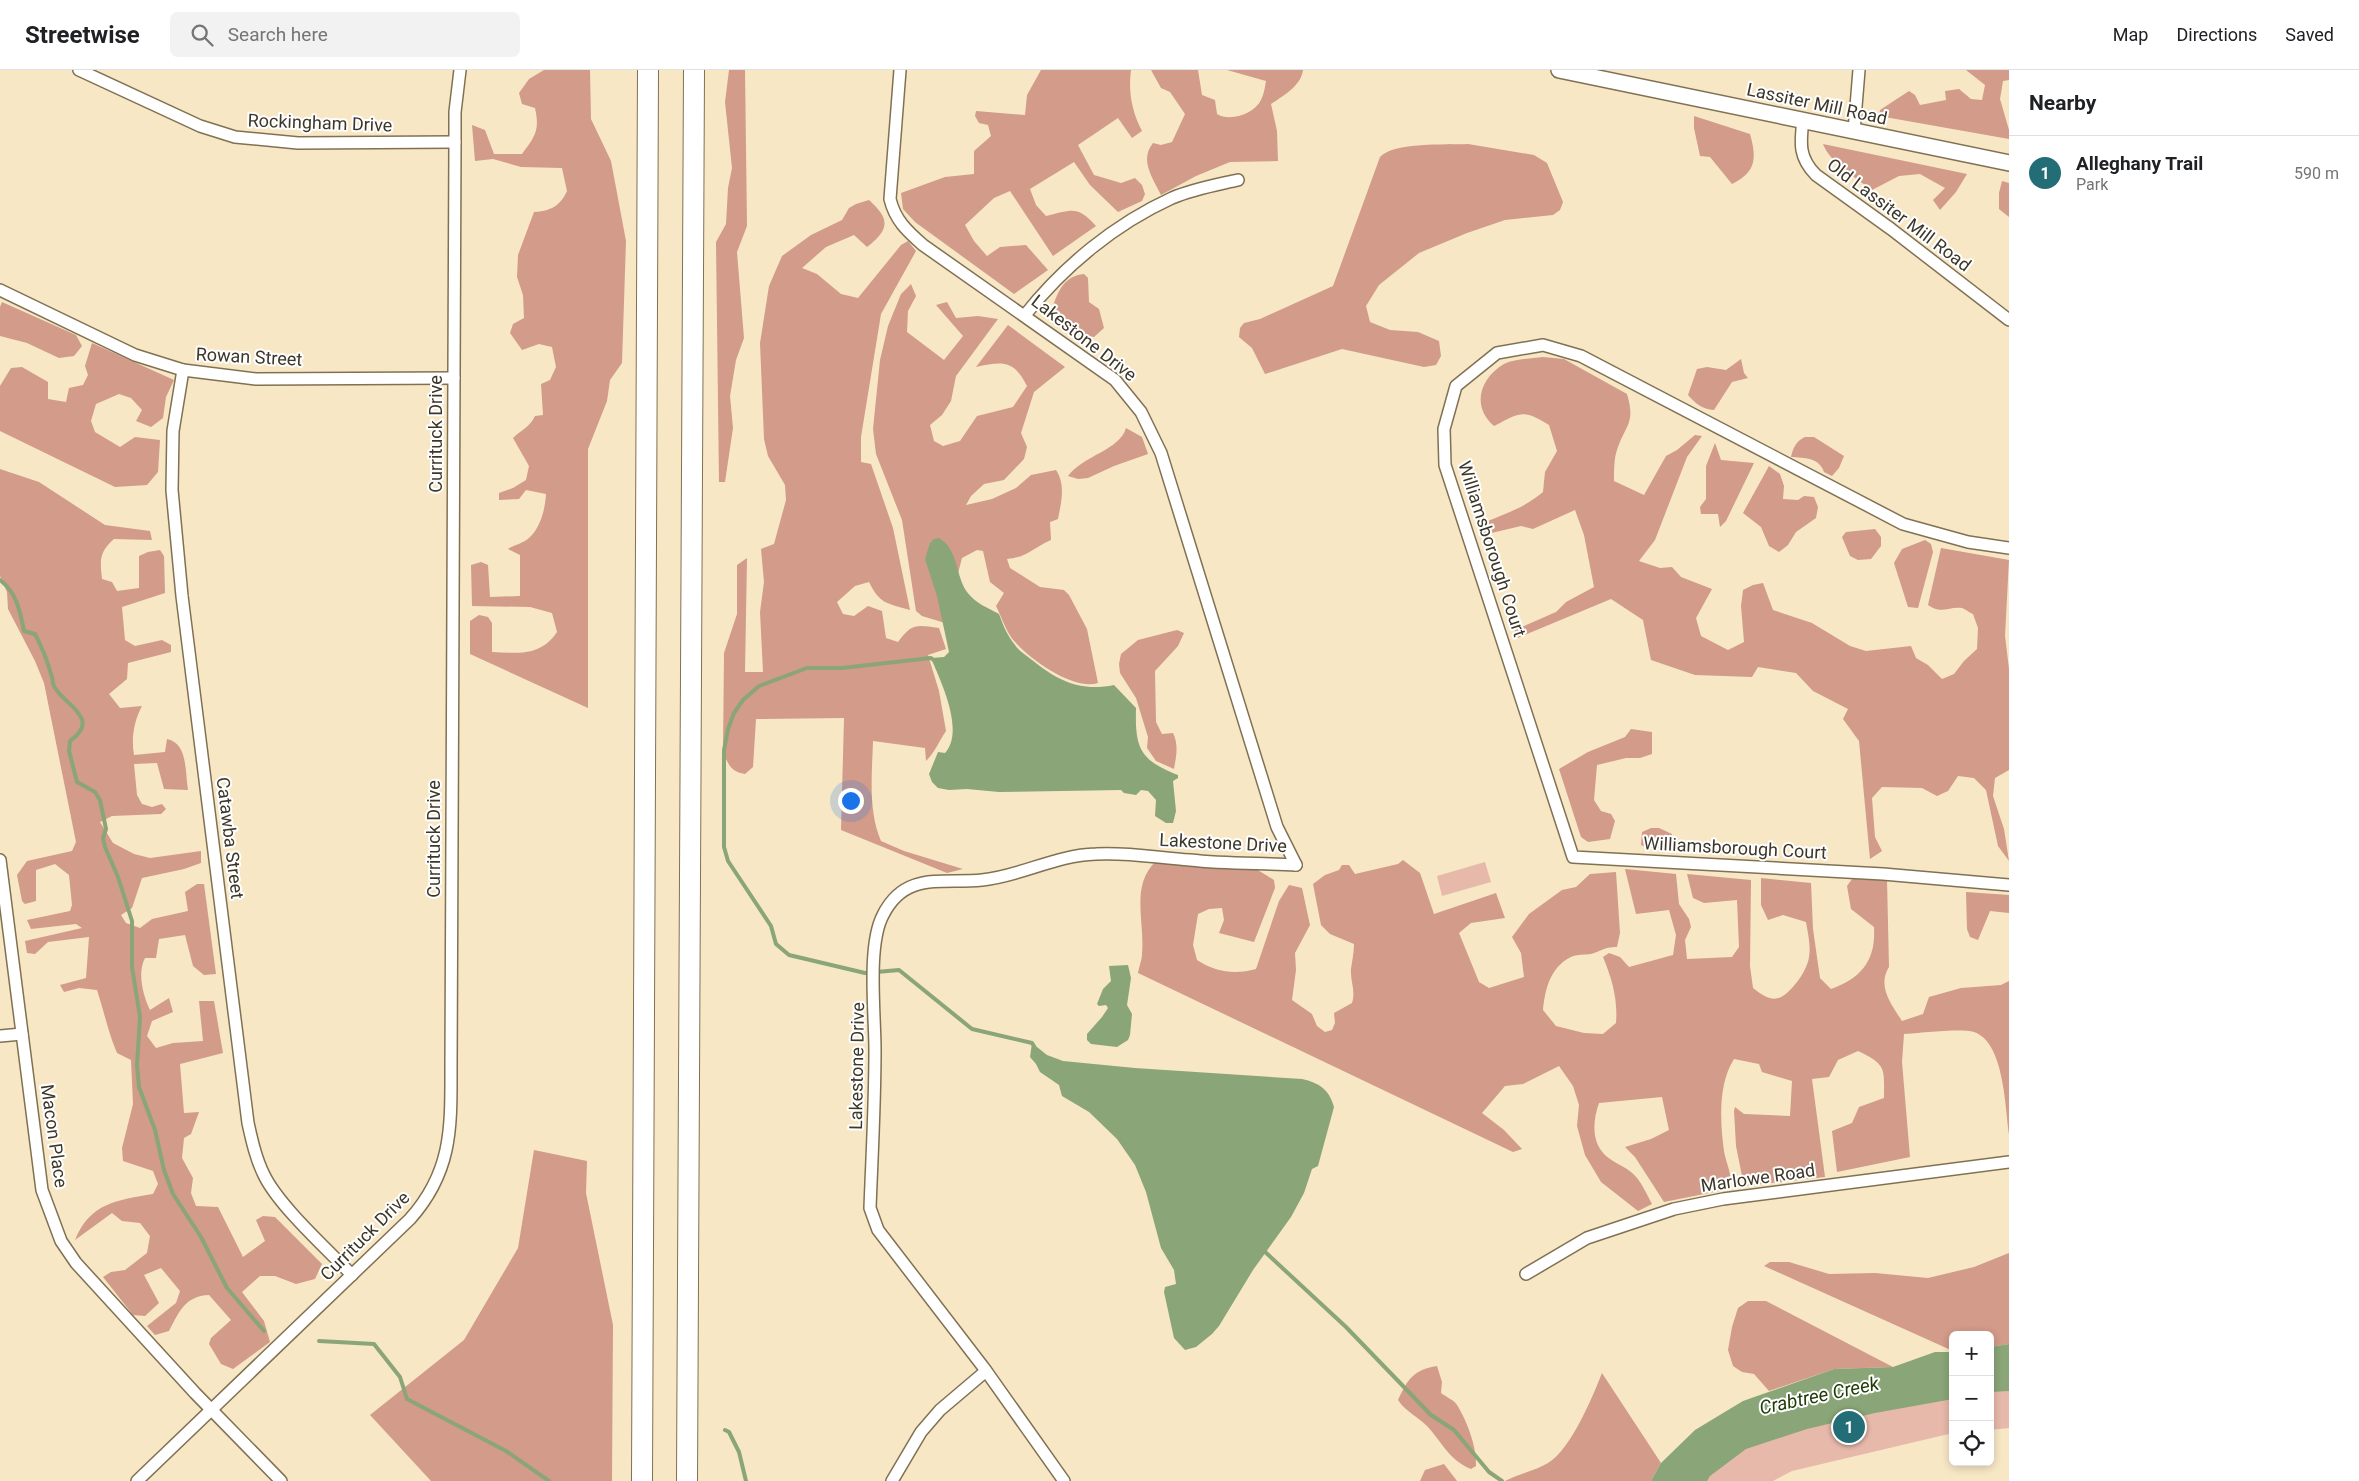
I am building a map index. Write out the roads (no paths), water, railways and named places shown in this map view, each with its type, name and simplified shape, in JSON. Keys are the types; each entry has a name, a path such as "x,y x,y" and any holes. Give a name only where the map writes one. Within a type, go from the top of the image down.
{"highway":[{"path":"642,1481 648,70"},
{"path":"687,1481 694,70"}],"main road":[{"name":"Lassiter Mill Road","path":"1559,70 2009,162"}],"street":[{"name":"Rockingham Drive","path":"79,70 200,126 235,137 298,143 455,142"},
{"name":"Currituck Drive","path":"137,1481 410,1219 428,1196 444,1163 450,1135 455,142 460,70"},
{"name":"Lakestone Drive","path":"900,70 890,199 893,212 899,222 923,245 1115,380 1130,396 1153,434 1169,479 1277,827 1296,865 1231,863 1137,855 1081,855 1065,857 983,880 921,882 910,886 898,894 888,905 877,931 875,950 875,1050 870,1208 878,1230 986,1371 1064,1481"},
{"path":"1854,131 1859,70"},
{"name":"Old Lassiter Mill Road","path":"1804,120 1802,152 1805,164 1816,175 1891,229 2009,320"},
{"path":"1025,316 1042,294 1098,243 1173,198 1203,187 1238,180"},
{"name":"Rowan Street","path":"0,290 135,355 183,370 256,379 454,378"},
{"name":"Williamsborough Court","path":"2009,548 1949,538 1903,524 1582,356 1543,345 1497,353 1456,386 1444,429 1445,465 1573,857 1883,874 2009,885"},
{"name":"Catawba Street","path":"183,370 173,431 172,490 183,602 248,1123 265,1177 288,1208 352,1275"},
{"name":"Macon Place","path":"0,860 42,1190 61,1241 76,1263 211,1410 280,1481"},
{"path":"0,1036 22,1034"},
{"name":"Marlowe Road","path":"1526,1274 1587,1238 1674,1209 1723,1199 2009,1162"},
{"path":"892,1481 922,1432 940,1410 986,1371"}],"water":[{"path":"939,538 950,549 967,592 978,602 999,614 1007,634 1021,651 1051,674 1070,683 1091,687 1114,685 1136,708 1137,733 1142,751 1155,764 1178,775 1178,778 1173,781 1176,811 1173,823 1166,823 1155,816 1156,800 1148,791 1141,790 1136,795 1124,793 1121,790 999,792 967,789 949,790 938,788 932,782 929,774 938,752 945,753 951,744 953,732 949,706 931,658 944,657 949,652 937,596 925,559 930,543 934,539"},
{"path":"1128,965 1131,978 1127,1005 1132,1014 1128,1040 1117,1047 1091,1044 1087,1040 1087,1034 1108,1008 1106,1005 1099,1006 1097,1004 1103,989 1111,981 1109,966"},
{"path":"1032,1043 1047,1055 1063,1061 1135,1068 1302,1079 1323,1088 1332,1101 1334,1107 1318,1166 1312,1169 1304,1193 1291,1217 1253,1270 1219,1326 1196,1347 1185,1350 1174,1338 1164,1292 1165,1287 1176,1284 1174,1270 1161,1248 1146,1192 1135,1165 1117,1139 1089,1112 1062,1096 1059,1085 1040,1072 1030,1057"},
{"path":"2009,1344 2009,1391 1994,1392 1994,1346"},
{"name":"Crabtree Creek","path":"1935,1352 1949,1352 1949,1400 1875,1413 1807,1429 1746,1449 1710,1476 1707,1481 1651,1481 1661,1463 1695,1430 1743,1401 1834,1369 1893,1367"}],"waterway":[{"path":"0,580 14,597 24,631 35,634 38,639 58,693 82,718 83,725 79,733 70,741 69,751 77,782 95,792 100,800 106,829 103,838 105,847 118,877 132,921 132,967 140,1017 137,1065 139,1087 155,1130 164,1170 173,1194 201,1237 227,1288 264,1331"},
{"path":"935,661 931,658 842,668 807,668 759,686 743,700 734,713 728,729 724,750 724,847 728,861 771,926 776,944 789,955 865,973 899,970 972,1029 1032,1043 1034,1046"},
{"path":"1263,1250 1346,1327 1431,1415 1454,1430 1489,1472 1502,1481"},
{"path":"319,1341 374,1344 400,1377 407,1399 506,1451 549,1481"},
{"path":"725,1430 729,1432 739,1452 746,1481"}],"place":[{"name":"Alleghany Trail","path":"1849,1427"}]}
